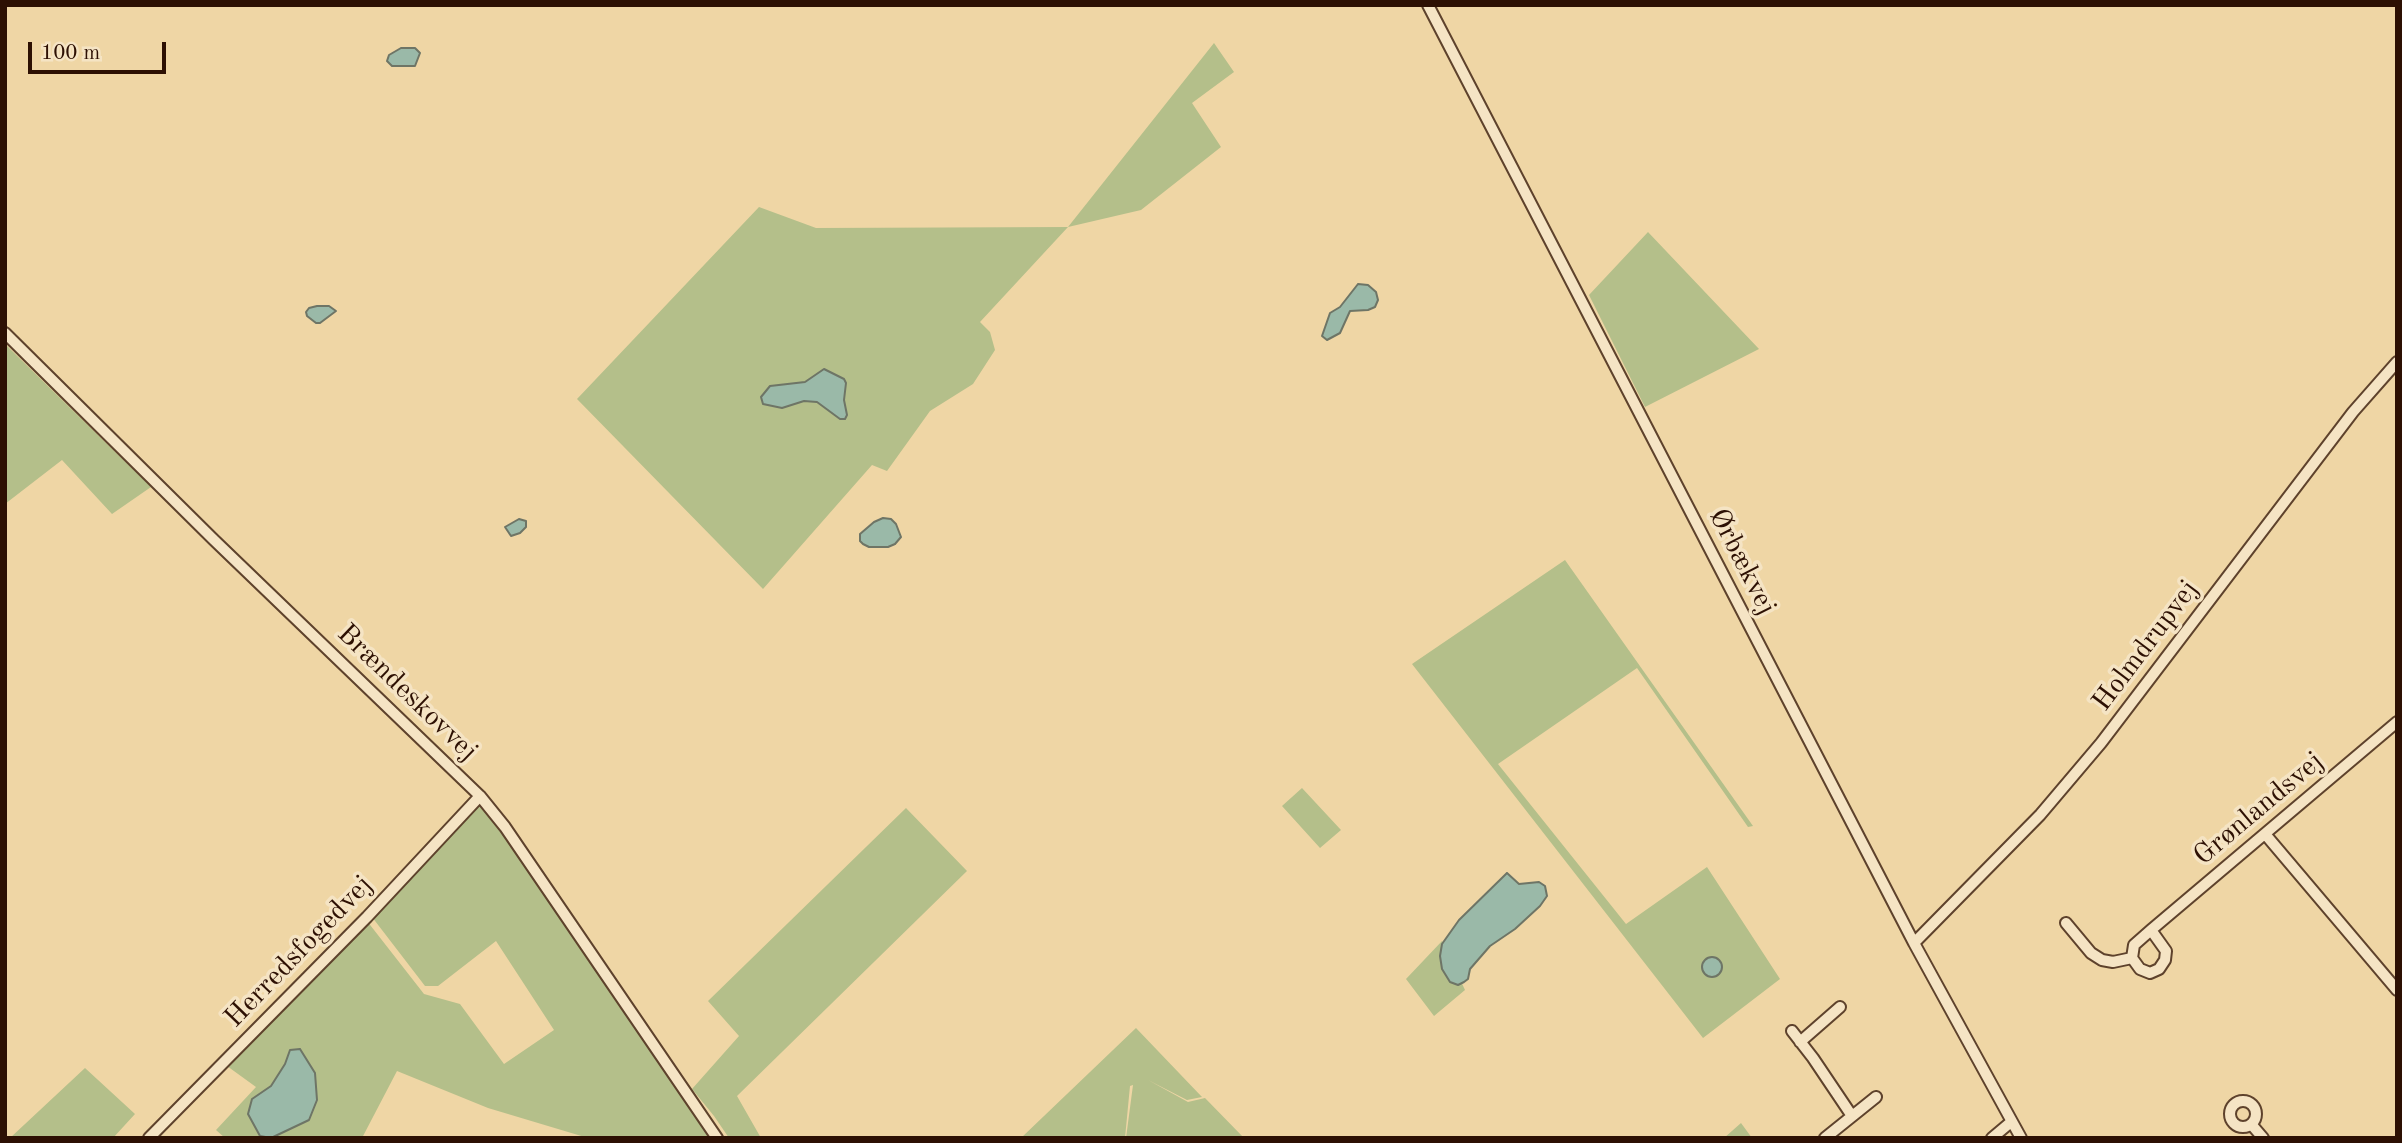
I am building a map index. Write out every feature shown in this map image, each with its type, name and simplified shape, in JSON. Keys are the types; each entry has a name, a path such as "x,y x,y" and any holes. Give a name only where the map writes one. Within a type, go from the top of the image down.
{"street":[{"name":"Ørbækvej","path":"1427,5 1914,943 2021,1138"},
{"name":"Brændeskovvej","path":"5,333 214,540 480,796 505,827 717,1138"},
{"name":"Holmdrupvej","path":"1914,943 2040,815 2101,743 2353,412 2397,362"},
{"name":"Grønlandsvej","path":"2132,958 2134,945 2397,722"},
{"name":"Herredsfogedvej","path":"149,1138 368,916 480,796"},
{"path":"2265,834 2397,990"},
{"path":"2066,923 2091,953 2102,960 2113,962 2132,958 2140,969 2150,973 2159,969 2165,960 2166,951 2151,930"},
{"path":"1800,1042 1840,1007"},
{"path":"1792,1031 1852,1116"},
{"path":"1825,1138 1875,1097"},
{"path":"1992,1138 2011,1122"},
{"path":"2251,1124 2263,1138"}],"green space":[{"path":"1214,43 1234,72 1192,103 1221,147 1141,210 1068,227"},
{"path":"759,207 816,228 1068,227 980,322 990,332 995,350 973,384 930,411 887,471 872,465 763,589 577,399"},
{"path":"1648,232 1759,349 1645,407 1589,295"},
{"path":"5,344 151,487 112,514 62,460 5,504"},
{"path":"1565,560 1753,826 1748,827 1637,668 1498,764 1626,924 1707,867 1780,979 1703,1038 1412,664"},
{"path":"1302,788 1341,830 1320,848 1282,806"},
{"path":"479,805 497,823 714,1138 588,1138 488,1108 397,1071 362,1138 225,1138 216,1130 256,1087 227,1066 367,921 424,994 460,1004 504,1064 554,1030 496,941 438,986 425,986 372,917"},
{"path":"906,808 967,871 737,1096 761,1138 729,1138 692,1089 739,1036 708,1001"},
{"path":"1442,941 1465,990 1434,1016 1406,979"},
{"path":"1136,1028 1202,1097 1187,1100 1148,1080 1188,1102 1205,1098 1244,1138 1126,1138 1133,1085 1130,1086 1125,1138 1021,1138"},
{"path":"85,1068 135,1114 113,1138 10,1138"},
{"path":"1741,1123 1752,1138 1724,1138"}],"shaded area":[{"path":"401,48 415,48 420,53 415,66 392,66 387,61 389,55"},
{"path":"1358,284 1368,285 1376,292 1378,300 1375,307 1350,311 1340,333 1327,340 1322,336 1330,313 1340,307"},
{"path":"317,306 329,306 336,311 316,323 306,312"},
{"path":"824,369 844,379 846,383 845,419 840,419 817,402 804,401 782,408 763,404 761,397 770,386 805,382"},
{"path":"883,518 891,519 896,524 901,537 888,547 869,547 863,544 860,534"},
{"path":"519,519 526,521 526,527 511,536 505,527"},
{"path":"1507,873 1519,884 1539,882 1545,886 1547,896 1515,929 1490,946 1470,969 1468,979 1458,985 1450,982 1442,969 1442,944 1459,920"},
{"path":"1712,957 1719,960 1722,967 1719,974 1712,977 1705,974 1702,967 1705,960"},
{"path":"300,1049 315,1073 317,1100 309,1120 271,1138 260,1136 248,1114 252,1099 271,1086 285,1064 290,1050"}]}
